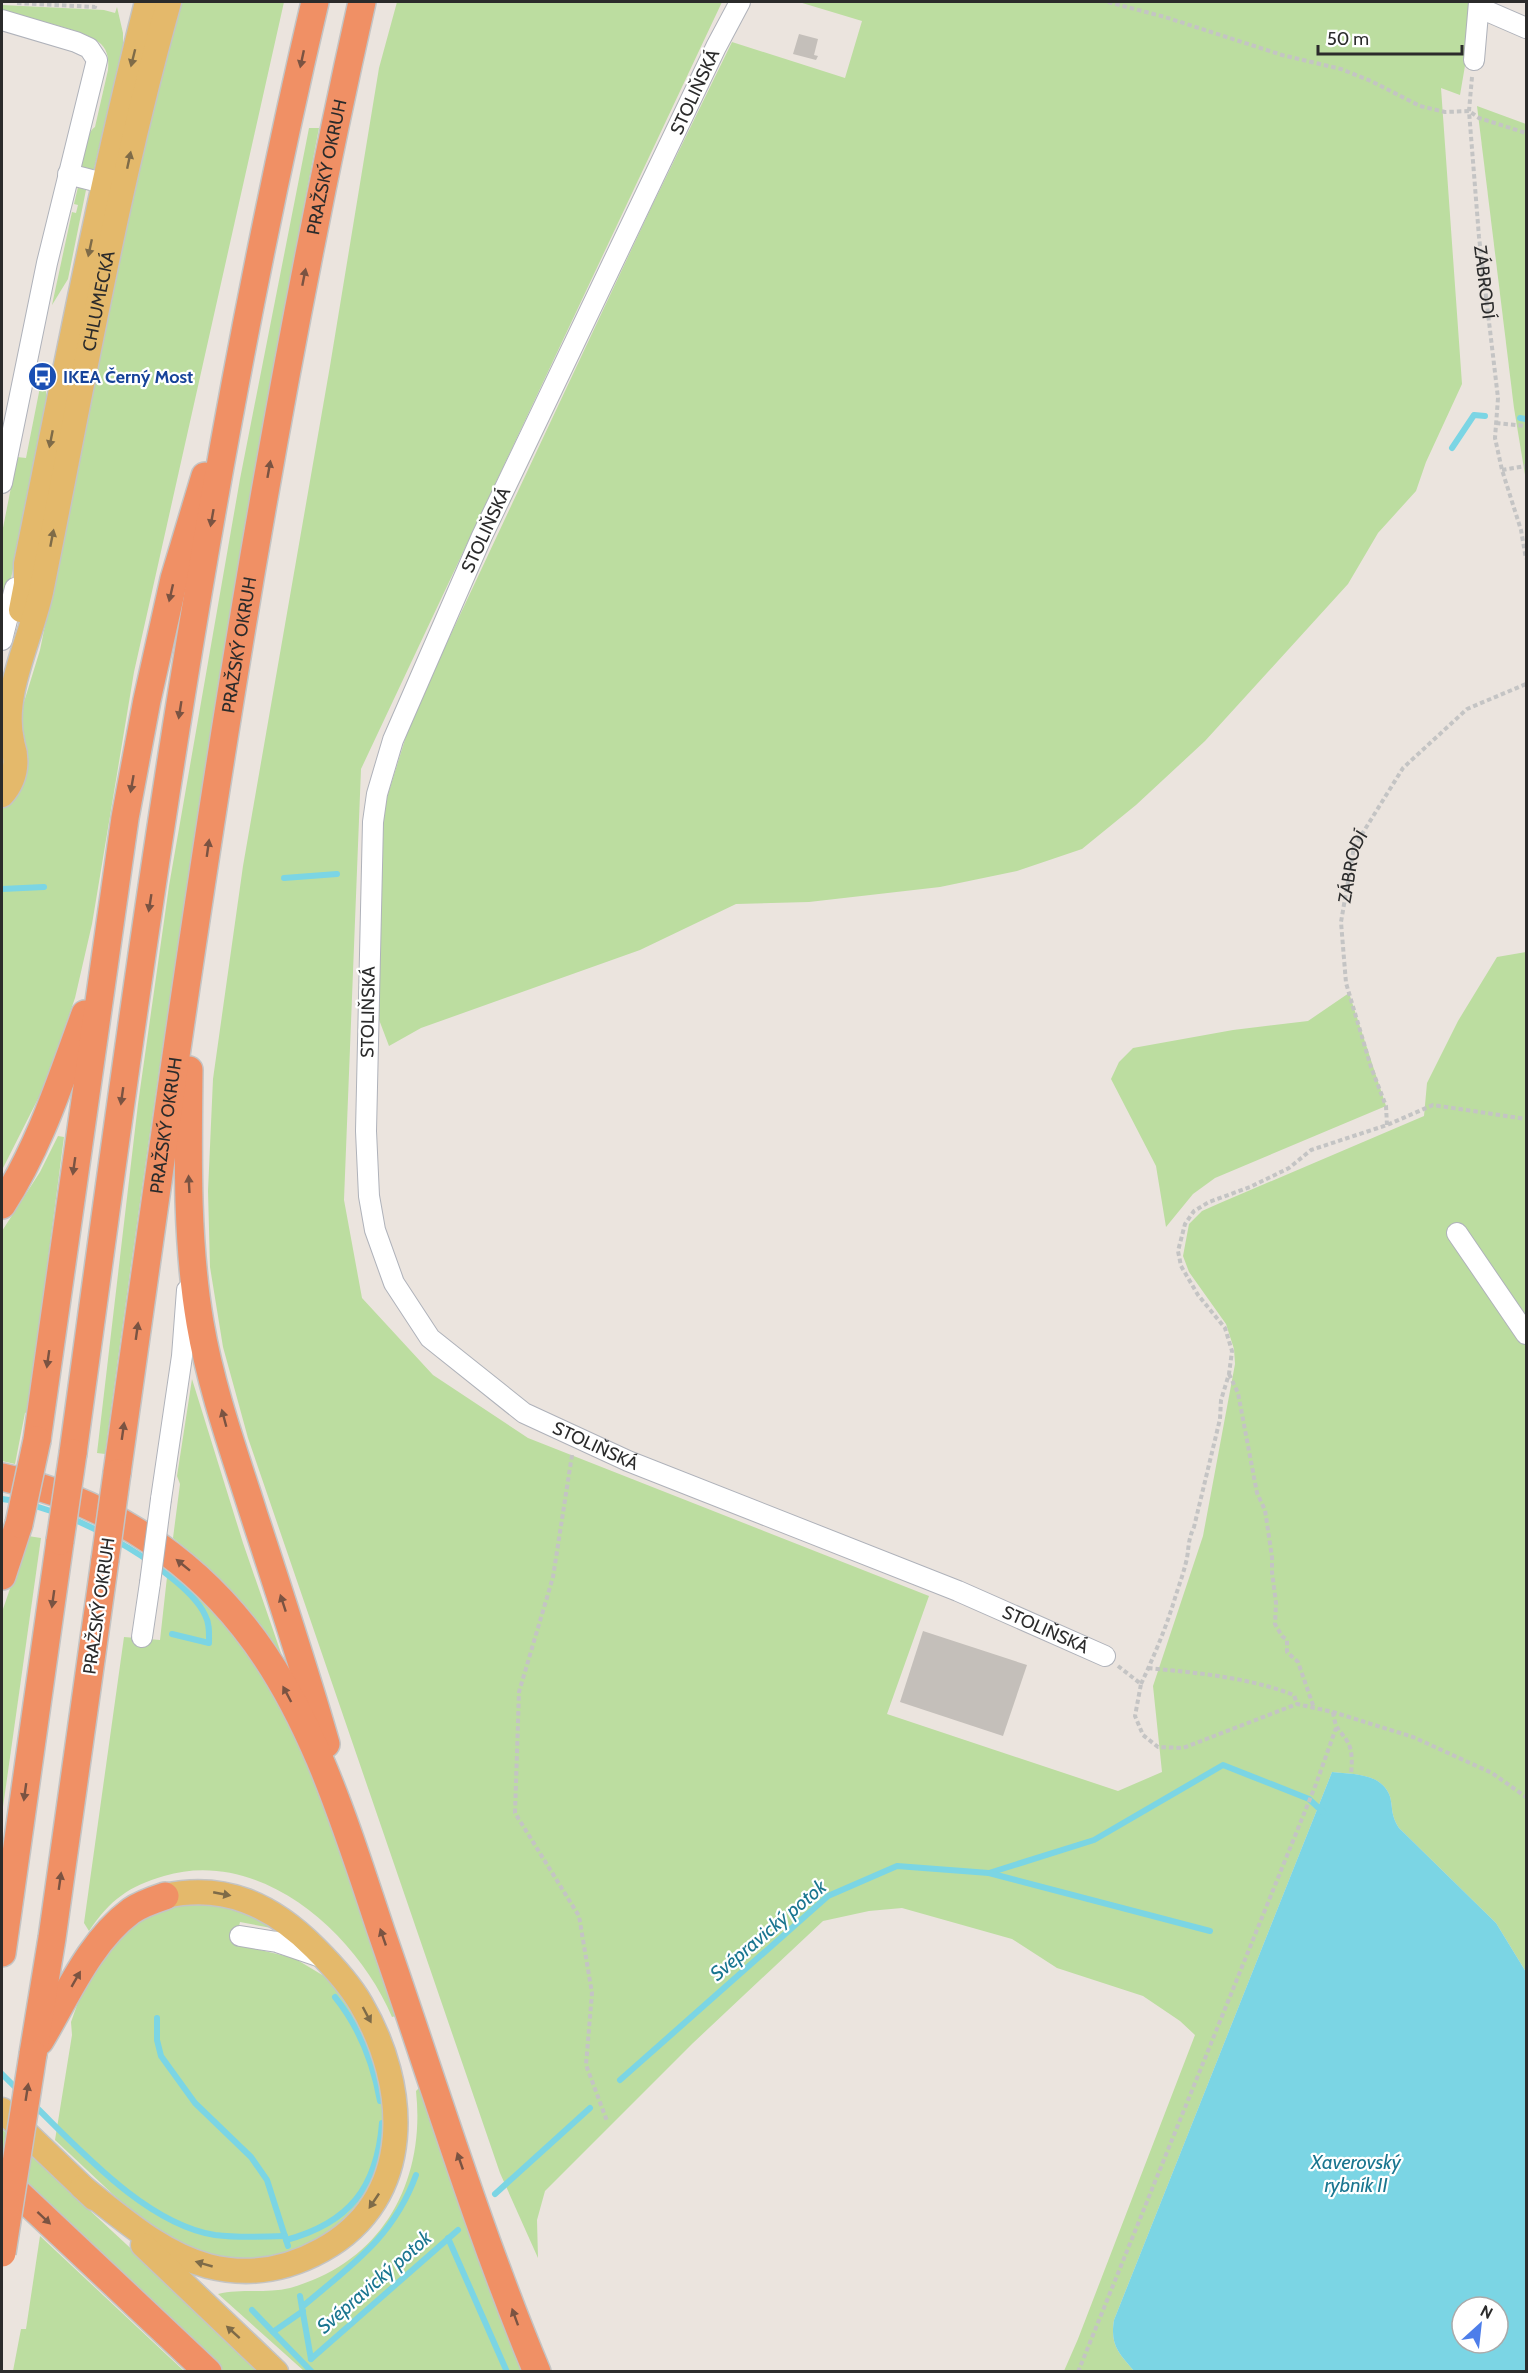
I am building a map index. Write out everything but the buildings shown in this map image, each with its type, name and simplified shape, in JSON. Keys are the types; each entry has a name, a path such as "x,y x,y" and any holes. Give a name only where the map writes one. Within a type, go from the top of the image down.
{"highway":[{"path":"2,1953 153,877 206,554 242,357 281,157 315,2"},
{"name":"PRAŽSKÝ OKRUH","path":"42,2025 55,1915 117,1473 234,679 286,375 318,206 362,2"},
{"path":"2,1576 19,1524 37,1440 125,818 140,735 174,579 242,357"},
{"path":"2,1205 28,1161 40,1134 104,962"},
{"path":"190,968 188,1140 192,1232 201,1325 229,1437 302,1659 365,1884"},
{"path":"2,1477 59,1493 94,1507 127,1525 189,1570 225,1605 258,1646 297,1714 318,1759 365,1884 478,2216 537,2372"},
{"path":"2,2253 33,2054 42,2025 107,1934 133,1910 165,1896"},
{"path":"2,2178 203,2368"}],"main road":[{"name":"CHLUMECKÁ","path":"2,675 21,612 26,584 26,564 103,183 160,2"},
{"name":"CHLUMECKÁ","path":"2,795 11,782 16,758 7,734 9,707 35,621 160,2"},
{"path":"82,2187 133,2226 175,2253 192,2261 225,2270 258,2271 293,2264 325,2249 353,2227 380,2192 391,2164 396,2132 394,2094 385,2055 369,2019 348,1985 325,1958 282,1919 248,1900 198,1891 165,1896"},
{"path":"2,2110 276,2372"}],"street":[{"name":"STOLIŇSKÁ","path":"740,2 716,47 482,536 393,740 377,794 373,822 366,1131 369,1196 375,1230 394,1284 430,1338 524,1413 628,1461 958,1591 1105,1656"},
{"path":"1474,60 1480,5 1527,28"},
{"path":"2,21 76,42 88,48 97,60 47,262 10,397 2,483"},
{"path":"68,174 103,183"},
{"path":"2,640 16,582 26,564"},
{"path":"142,1637 182,1356 192,1232"},
{"path":"1457,1233 1527,1334"},
{"path":"240,1936 277,1942 325,1958"}],"path":[{"path":"13,3 95,7 96,2"},
{"path":"1107,2 1166,17 1282,55 1341,69 1371,81 1420,106 1445,112 1469,111 1479,118 1527,134"},
{"name":"ZÁBRODÍ","path":"1474,60 1469,111 1479,237 1498,398 1495,438 1527,559"},
{"path":"1496,423 1527,426"},
{"path":"1502,470 1527,466"},
{"name":"ZÁBRODÍ","path":"1387,1125 1386,1106 1371,1067 1346,983 1341,922 1354,846 1403,768 1419,753 1467,709 1527,684"},
{"path":"1527,1119 1432,1105 1387,1125 1311,1150 1289,1168 1250,1187 1209,1202 1194,1211 1185,1224 1178,1251 1182,1266 1198,1295 1225,1328 1232,1351 1221,1400 1220,1419 1194,1527 1187,1542 1187,1556 1162,1630 1162,1639 1141,1684 1135,1716 1143,1735 1158,1747 1183,1748 1297,1704 1333,1712 1413,1737 1492,1773 1527,1797"},
{"path":"1228,1374 1238,1393 1257,1493 1265,1510 1272,1557 1276,1604 1275,1624 1287,1640 1287,1652 1298,1662 1314,1708"},
{"path":"575,1436 553,1577 519,1692 515,1813 579,1916 592,1993 586,2065 607,2121"},
{"path":"1105,1656 1141,1684"},
{"path":"1148,1668 1224,1676 1274,1687 1294,1695 1297,1704"},
{"path":"1078,2372 1316,1784 1336,1728 1333,1712"},
{"path":"1336,1728 1349,1742 1352,1760 1351,1774"}],"green space":[{"path":"180,2 284,2 134,672 92,924 75,998 45,1085 2,1170 2,809 18,787 26,767 26,748 20,715 40,650 140,164"},
{"path":"397,2 722,2 361,769 344,1200 362,1298 433,1375 528,1438 929,1596 887,1714 1118,1791 1162,1772 1153,1686 1203,1536 1235,1364 1234,1349 1226,1324 1189,1272 1183,1256 1189,1224 1202,1211 1424,1116 1427,1083 1458,1021 1497,957 1526,952 1526,1972 1496,1923 1399,1828 1394,1818 1390,1796 1383,1786 1371,1778 1332,1772 1114,2320 1113,2336 1116,2348 1134,2371 1064,2371 1195,2035 1180,2021 1143,1996 1057,1968 1012,1939 902,1908 869,1911 823,1921 693,2043 545,2191 537,2220 538,2258 500,2173 248,1438 223,1347 210,1267 208,1191 213,1079 243,866 379,68"},
{"path":"799,2 1473,2 1474,13 1460,95 1441,88 1462,384 1426,462 1416,491 1378,533 1348,584 1205,741 1136,805 1082,849 1017,871 940,887 809,902 736,904 640,950 421,1028 389,1046 378,1017 373,917 384,807 412,717 650,210 732,42 845,78 862,21"},
{"path":"2,5 104,10 115,13 117,7 123,33 123,47 93,173 83,169 82,159 86,140 95,127 108,70 105,50 101,44 83,34 2,11"},
{"path":"1477,106 1526,124 1526,481 1514,408"},
{"path":"309,128 319,128 258,458 202,789 105,1454 97,1453 138,1104 169,886 240,479"},
{"path":"78,187 86,190 68,279 52,305 72,212 76,213 78,205 74,204"},
{"path":"42,377 48,400 2,622 2,533 17,457 26,458"},
{"path":"1349,993 1386,1106 1215,1178 1193,1194 1166,1227 1156,1166 1111,1079 1119,1062 1133,1048 1233,1030 1308,1021"},
{"path":"58,1136 64,1137 28,1412 25,1413 15,1464 2,1461 2,1231 40,1172"},
{"path":"192,1379 243,1543 282,1656 218,1578 173,1538 180,1484 177,1476"},
{"path":"28,1536 41,1538 2,1814 2,1612"},
{"path":"168,1568 213,1611 252,1661 284,1716 311,1774 335,1835 396,2016 392,2017 376,1986 355,1956 330,1928 301,1904 270,1886 236,1874 200,1870 164,1876 140,1884 121,1896 89,1931 84,1923 124,1637 160,1640"},
{"path":"230,1903 287,1931 240,1922 235,1944 294,1958 334,1982 356,2012 385,2095 381,2164 358,2210 319,2243 269,2260 218,2258 169,2239 136,2216 55,2140 72,2035 71,2022 86,1980 124,1930 168,1906"},
{"path":"420,2087 524,2371 304,2371 218,2294 290,2288 322,2276 350,2259 373,2239 391,2214 405,2187 413,2157 417,2125 416,2091"},
{"path":"2,2129 263,2371 223,2371 2,2166"},
{"path":"40,2236 184,2371 13,2371 21,2329 26,2329"}],"water":[{"name":"Xaverovský rybník II","path":"1332,1772 1355,1774 1378,1781 1388,1792 1394,1818 1399,1828 1496,1923 1526,1972 1526,2371 1134,2371 1116,2348 1114,2320"}],"waterway":[{"path":"1452,448 1474,415 1485,416"},
{"path":"1520,418 1526,419"},
{"path":"284,878 337,874"},
{"path":"2,889 44,887"},
{"path":"2,1499 16,1501"},
{"path":"29,1504 57,1513"},
{"path":"69,1517 101,1532"},
{"path":"115,1540 178,1583 199,1605 208,1622 209,1643 172,1634"},
{"path":"989,1873 1094,1840 1223,1765 1309,1799 1323,1812"},
{"name":"Svépravický potok","path":"620,2080 828,1896 897,1866 989,1873 1210,1931"},
{"path":"335,1997 352,2021 364,2046 374,2073 380,2101"},
{"path":"157,2018 157,2040 161,2056 195,2103 251,2157 267,2180 288,2246"},
{"path":"2,2074 18,2090"},
{"path":"34,2105 117,2184 165,2217 190,2228 215,2235 285,2236"},
{"name":"Svépravický potok","path":"495,2194 590,2108"},
{"path":"286,2240 327,2224 356,2200 374,2166 382,2123"},
{"path":"302,2307 354,2263 383,2233 407,2197 416,2175"},
{"name":"Svépravický potok","path":"311,2359 458,2230"},
{"path":"448,2238 507,2372"},
{"path":"300,2296 311,2359"},
{"path":"252,2310 273,2332"},
{"path":"303,2311 273,2332 312,2372"}],"place":[{"name":"IKEA Černý Most","path":"42,377"}]}
